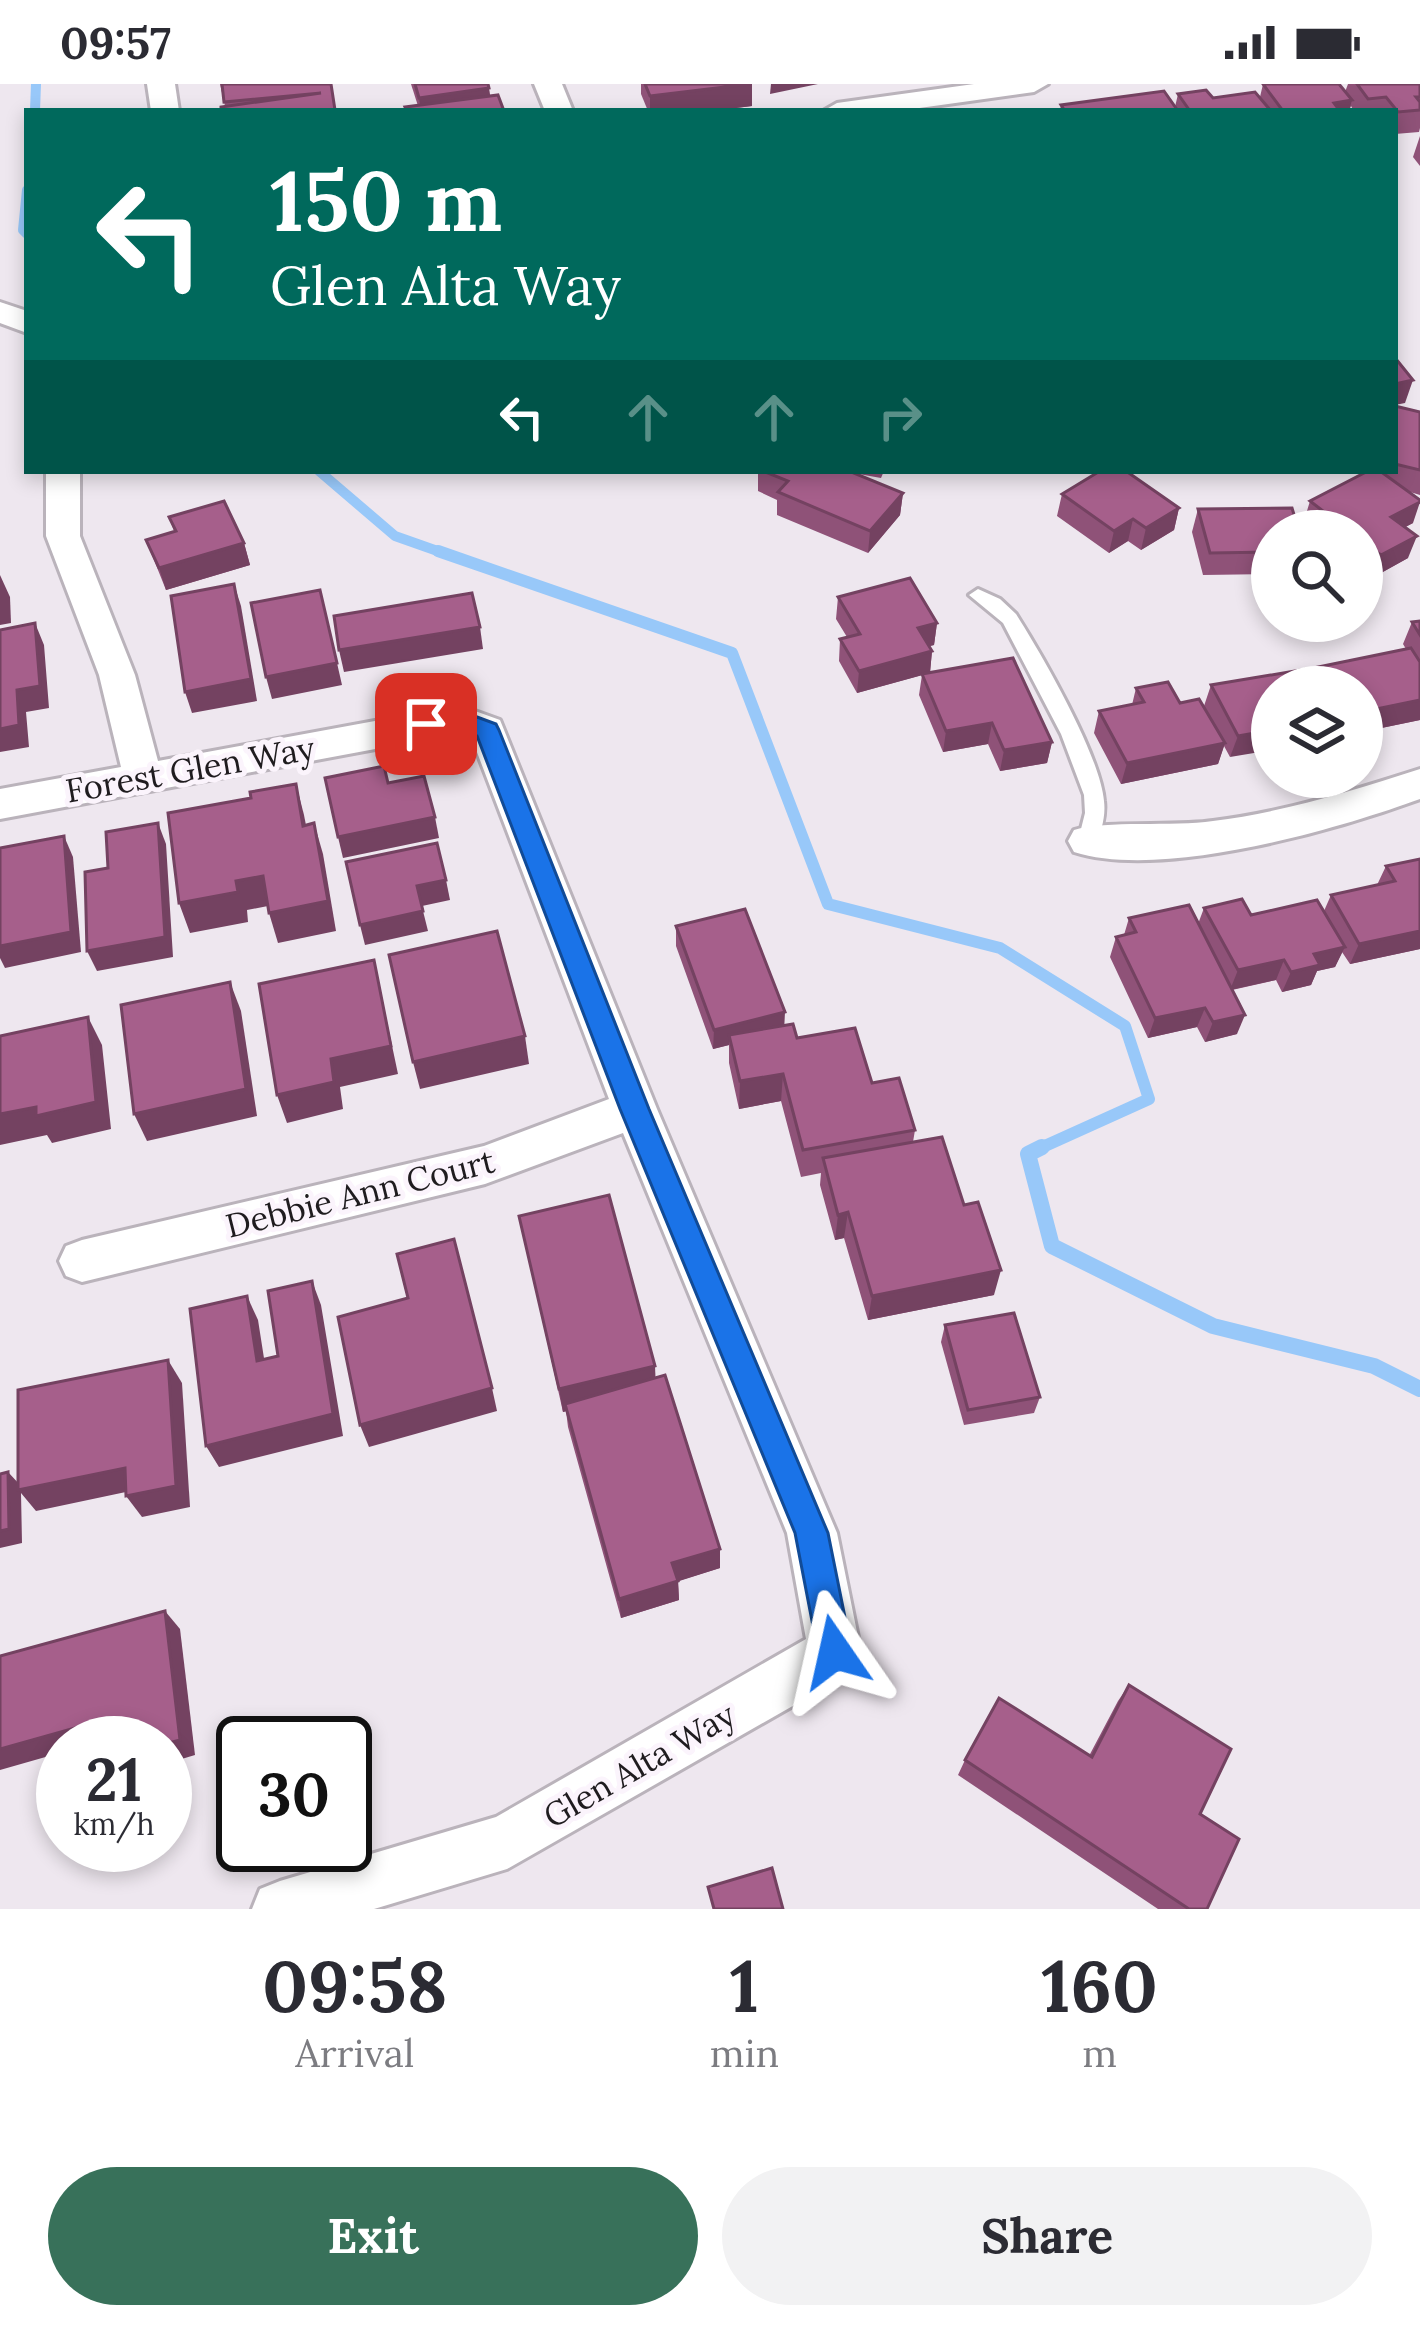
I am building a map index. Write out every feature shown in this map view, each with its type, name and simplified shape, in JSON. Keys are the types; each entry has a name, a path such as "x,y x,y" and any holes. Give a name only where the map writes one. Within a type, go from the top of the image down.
{"street":[{"path":"885,108 965,103 1034,84"},
{"path":"63,474 62,536 117,675 143,777"},
{"name":"Forest Glen Way","path":"0,804 401,730 450,716"},
{"name":"Glen Alta Way","path":"280,1909 507,1840 835,1652 812,1533 634,1109 487,730 450,716"},
{"path":"1088,841 1135,845 1338,814 1420,784"},
{"name":"Debbie Ann Court","path":"82,1261 485,1165 634,1109"}],"lane":[{"path":"978,595 997,604 1013,624 1079,757 1093,790 1096,815 1088,841"}],"building":[{"path":"222,84 331,84 335,108 221,108 321,93 224,102"},
{"path":"415,84 488,84 489,88 419,98"},
{"path":"645,84 750,84 650,96"},
{"path":"1263,84 1339,84 1352,100 1334,103 1338,108 1281,108"},
{"path":"1357,84 1420,84 1420,97 1416,97 1420,110 1398,112 1386,97 1368,99"},
{"path":"1206,90 1213,98 1255,92 1268,108 1188,108 1178,94"},
{"path":"1164,91 1176,108 1063,108 1061,105"},
{"path":"498,95 503,108 406,108"},
{"path":"1398,361 1413,380 1398,383"},
{"path":"1398,407 1420,412 1420,470 1398,465"},
{"path":"770,474 856,474 903,493 870,531 778,492 788,481"},
{"path":"1095,474 1130,474 1179,508 1146,528 1133,519 1114,531 1062,494"},
{"path":"1362,474 1384,474 1420,500 1391,517 1417,536 1383,554 1383,510 1322,510 1310,501"},
{"path":"224,501 244,543 159,568 146,540 176,531 169,517"},
{"path":"1198,509 1293,510 1251,510 1251,552 1210,553"},
{"path":"910,578 937,623 918,628 932,651 859,671 840,639 860,634 838,597"},
{"path":"234,584 251,679 185,692 171,596"},
{"path":"320,590 337,663 266,677 251,603"},
{"path":"472,593 480,627 339,650 334,616"},
{"path":"35,623 40,686 17,690 19,725 0,729 0,630"},
{"path":"1411,648 1420,662 1420,700 1383,708 1383,666 1323,666"},
{"path":"1013,658 1052,742 1004,750 992,723 946,731 922,674"},
{"path":"1251,678 1251,734 1238,736 1211,685"},
{"path":"1168,682 1180,703 1199,699 1225,743 1127,763 1099,711 1144,702 1136,688"},
{"path":"384,766 388,783 424,776 435,817 338,837 325,778"},
{"path":"296,784 303,826 314,823 328,901 269,913 263,876 236,881 238,892 179,903 168,813 251,798 250,792"},
{"path":"158,823 165,937 87,951 85,872 108,868 106,832"},
{"path":"64,836 71,932 0,946 0,848"},
{"path":"437,843 446,880 417,886 423,911 360,925 346,862"},
{"path":"1420,859 1420,931 1359,944 1331,895 1395,881 1386,866"},
{"path":"1242,899 1251,915 1317,900 1345,947 1314,954 1320,965 1291,972 1284,960 1238,970 1204,908"},
{"path":"1189,905 1245,1015 1213,1022 1205,1008 1155,1018 1116,937 1136,932 1129,918"},
{"path":"745,909 785,1012 714,1030 676,926"},
{"path":"497,931 525,1036 413,1062 389,955"},
{"path":"374,960 391,1046 331,1059 334,1082 277,1095 259,984"},
{"path":"230,982 246,1089 134,1114 121,1005"},
{"path":"88,1017 96,1102 36,1116 36,1107 0,1114 0,1036"},
{"path":"793,1024 797,1038 855,1028 872,1083 899,1078 915,1130 803,1150 783,1074 740,1081 729,1035"},
{"path":"942,1137 964,1205 978,1202 1001,1270 872,1296 848,1212 838,1215 823,1158"},
{"path":"609,1195 655,1366 559,1389 519,1216"},
{"path":"454,1239 492,1388 360,1425 338,1317 408,1298 397,1254"},
{"path":"312,1281 333,1414 206,1446 190,1309 247,1296 257,1361 278,1356 268,1291"},
{"path":"1014,1313 1040,1397 968,1410 945,1325"},
{"path":"168,1360 176,1486 126,1496 125,1468 18,1490 18,1390"},
{"path":"665,1375 720,1549 672,1563 678,1581 619,1599 565,1404"},
{"path":"8,1472 9,1529 0,1531 0,1474"},
{"path":"165,1611 177,1716 36,1716 36,1739 0,1749 0,1656"},
{"path":"1129,1685 1231,1749 1200,1814 1239,1839 1207,1909 1189,1909 965,1760 999,1698 1092,1757"},
{"path":"772,1868 783,1909 714,1909 708,1887"}],"waterway":[{"path":"35,108 36,84"},
{"path":"24,220 24,231"},
{"path":"323,474 395,536 446,554"},
{"path":"438,551 732,653 828,904 1000,948 1125,1026 1149,1099 1036,1150"},
{"path":"1036,1150 1042,1147"},
{"path":"1036,1150 1028,1154 1052,1246 1213,1326 1374,1366 1420,1389"}],"route":[{"path":"426,724 450,716 487,730 634,1109 812,1533 835,1652"}]}
